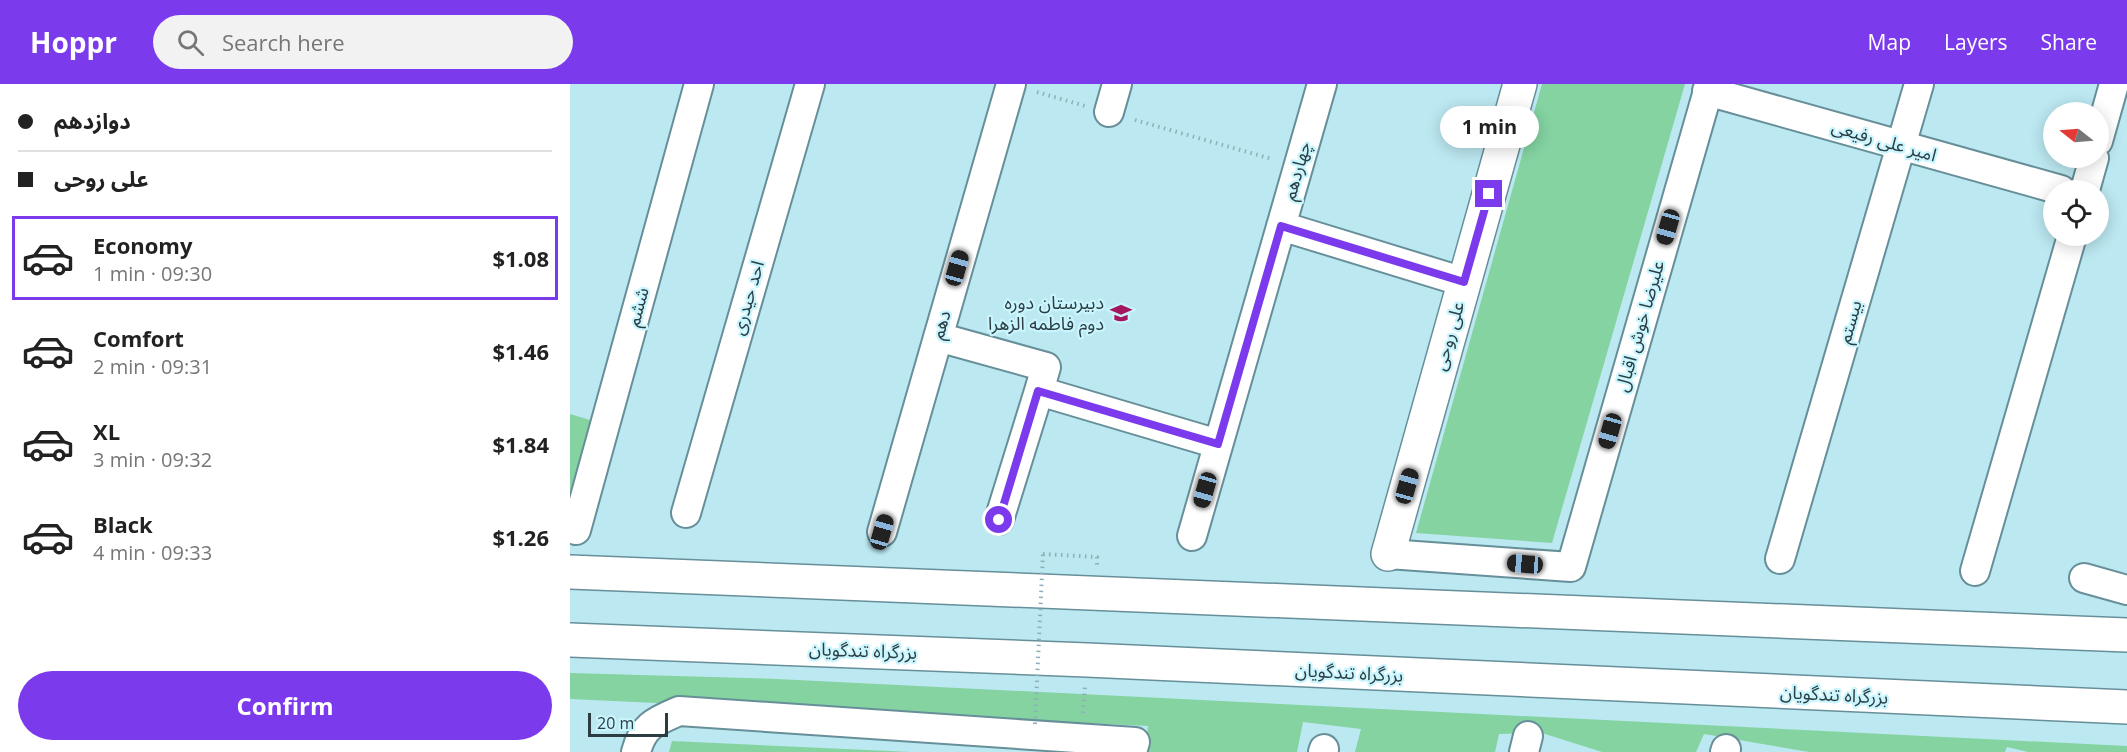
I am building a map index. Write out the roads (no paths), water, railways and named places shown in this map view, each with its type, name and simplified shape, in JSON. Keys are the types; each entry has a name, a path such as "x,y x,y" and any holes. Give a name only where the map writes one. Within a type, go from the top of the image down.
{"main road":[{"name":"علی روحی","path":"1388,554 1520,84"},
{"path":"570,572 2127,635"},
{"name":"بزرگراه تندگویان","path":"570,640 1087,660 2127,707"}],"street":[{"name":"ششم","path":"576,530 699,84"},
{"name":"احد حیدری","path":"686,513 810,84"},
{"name":"دهم","path":"882,532 1009,84"},
{"path":"1109,112 1117,84"},
{"name":"چهاردهم","path":"1192,536 1322,84"},
{"name":"بیستم","path":"1780,559 1919,84"},
{"path":"2109,102 2114,84"},
{"name":"امیر علی رفیعی","path":"1708,88 1901,146 2043,185"},
{"name":"علیرضا خوش اقبال","path":"1388,554 1571,567 1708,88"},
{"path":"1281,226 1464,282"},
{"path":"1975,571 2069,246"},
{"path":"938,337 1046,367 999,520"},
{"path":"1038,391 1218,444"},
{"path":"2084,578 2127,590"},
{"path":"636,752 639,741 652,723 680,711 1133,747"}],"place":[{"name":"دبیرستان دوره دوم فاطمه الزهرا","path":"1121,313"}]}
